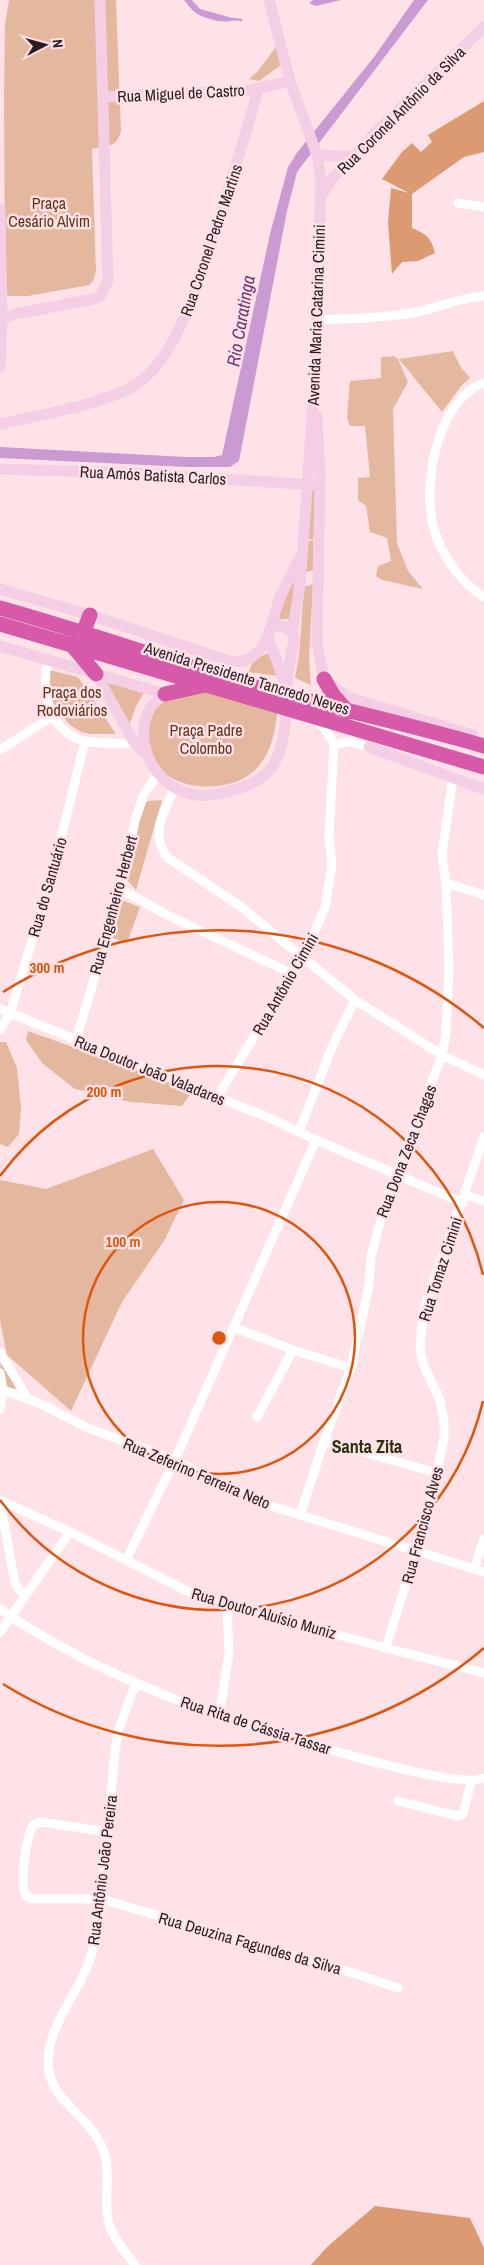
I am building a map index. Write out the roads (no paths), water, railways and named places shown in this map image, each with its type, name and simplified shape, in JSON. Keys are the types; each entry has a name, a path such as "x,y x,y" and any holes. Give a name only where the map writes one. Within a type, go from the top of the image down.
{"highway":[{"name":"Avenida Presidente Tancredo Neves","path":"0,608 83,633 255,693 300,706 348,712 427,730 484,746"},
{"path":"83,633 90,615"},
{"name":"Avenida Presidente Tancredo Neves","path":"0,624 208,684 255,693"},
{"path":"71,644 96,674"},
{"path":"324,679 333,695 348,712"},
{"path":"166,694 208,684"},
{"name":"Avenida Presidente Tancredo Neves","path":"300,706 315,718 484,767"},
{"path":"361,732 369,747"}],"main road":[{"path":"1,318 93,299 100,296 108,281 100,0"},
{"name":"Avenida Maria Catarina Cimini","path":"175,788 198,795 233,791 254,783 274,765 284,734 288,707 287,687 294,638 292,632 300,586 315,377 321,180 316,152 290,81 269,0"},
{"name":"Rua Coronel Antônio da Silva","path":"321,196 332,179 353,157 484,27"},
{"name":"Rua Miguel de Castro","path":"104,96 258,89 290,81"},
{"name":"Rua Coronel Pedro Martins","path":"0,424 105,398 141,381 160,361 186,316 240,156 258,89"},
{"path":"316,152 353,157"},
{"path":"0,209 0,368"},
{"path":"315,377 320,485 318,643 324,679"},
{"name":"Rua Amós Batista Carlos","path":"0,469 131,473 320,485"},
{"name":"Avenida Maria Catarina Cimini","path":"287,687 274,649 269,644 269,634 279,599 302,554"},
{"path":"300,586 319,582"},
{"name":"Avenida Presidente Tancredo Neves","path":"0,589 90,615 235,662 247,660 255,656 260,651 269,634"},
{"path":"269,634 272,628 281,625 286,626 292,632"},
{"path":"274,649 280,651 287,650 292,645"},
{"path":"0,646 166,694"},
{"path":"96,674 135,744 147,755 158,774 175,788"},
{"name":"Avenida Presidente Tancredo Neves","path":"324,679 347,697 484,738"},
{"path":"147,755 144,734 146,720 150,708 166,694"},
{"path":"369,747 484,789"}],"street":[{"path":"458,202 484,207"},
{"path":"317,320 405,314 466,298 484,296"},
{"path":"484,383 473,387 462,395 455,405 436,447 431,488 432,518 436,537 457,571 468,584 484,597"},
{"path":"48,660 45,688 54,716 68,732 86,741 135,744"},
{"path":"0,750 54,716"},
{"path":"315,718 325,729 334,744 350,742 369,747"},
{"name":"Rua do Santuário","path":"0,1030 10,1013 51,878 86,741"},
{"name":"Rua Antônio Cimini","path":"217,1097 304,956 325,908 332,865 329,836 334,744"},
{"name":"Rua Engenheiro Herbert","path":"76,1040 121,889 135,821 144,794 158,774"},
{"name":"Rua Dona Zeca Chagas","path":"300,1515 324,1441 351,1368 369,1286 371,1256 385,1204 442,1055 446,1032 449,968 446,883 442,854 453,778"},
{"path":"175,788 158,831 161,849 168,858 240,906 304,956 355,1000 442,1055 484,1075"},
{"path":"446,883 484,895"},
{"path":"121,889 164,914 293,974"},
{"path":"299,1132 332,1047 355,1000"},
{"name":"Rua Doutor João Valadares","path":"0,1009 217,1097 396,1174 464,1199 484,1201"},
{"name":"Rua Tomaz Cimini","path":"440,1400 423,1364 420,1348 420,1331 429,1294 464,1199 484,1137"},
{"path":"126,1560 175,1460 316,1140"},
{"path":"233,1327 293,1350 351,1368"},
{"path":"258,1416 293,1350"},
{"path":"0,1353 28,1399"},
{"path":"0,1373 3,1390 0,1409"},
{"name":"Rua Zeferino Ferreira Neto","path":"3,1390 28,1399 88,1428 175,1460 255,1501 484,1572"},
{"name":"Rua Francisco Alves","path":"386,1648 416,1551 437,1473 444,1438 444,1421 440,1400"},
{"path":"324,1441 437,1473"},
{"path":"0,1501 15,1582 24,1596"},
{"name":"Rua Doutor Aluísio Muniz","path":"0,1501 70,1532 198,1596 227,1606 484,1673"},
{"path":"0,1632 70,1532"},
{"path":"474,1570 484,1539"},
{"path":"219,1716 229,1654 227,1606"},
{"name":"Rua Rita de Cássia Tassar","path":"0,1609 74,1653 136,1683 219,1716 404,1770 471,1782"},
{"name":"Rua Antônio João Pereira","path":"135,2265 109,2225 107,2165 99,2139 86,2121 57,2092 49,2071 48,2056 51,2043 90,1960 101,1899 118,1731 136,1683"},
{"path":"398,1801 458,1816 463,1814 466,1807 471,1782 484,1778"},
{"name":"Rua Deuzina Fagundes da Silva","path":"108,1832 40,1822 35,1823 29,1833 23,1882 26,1896 33,1899 101,1899 398,1988"}],"waterway":[{"path":"233,19 241,20"}],"district":[{"name":"Santa Zita","path":"367,1447"}],"park label":[{"name":"Praça Cesário Alvim","path":"49,212"},
{"name":"Praça dos Rodoviários","path":"72,701"},
{"name":"Praça Padre Colombo","path":"206,739"}],"water label":[{"name":"Rio Caratinga","path":"241,321"}]}
